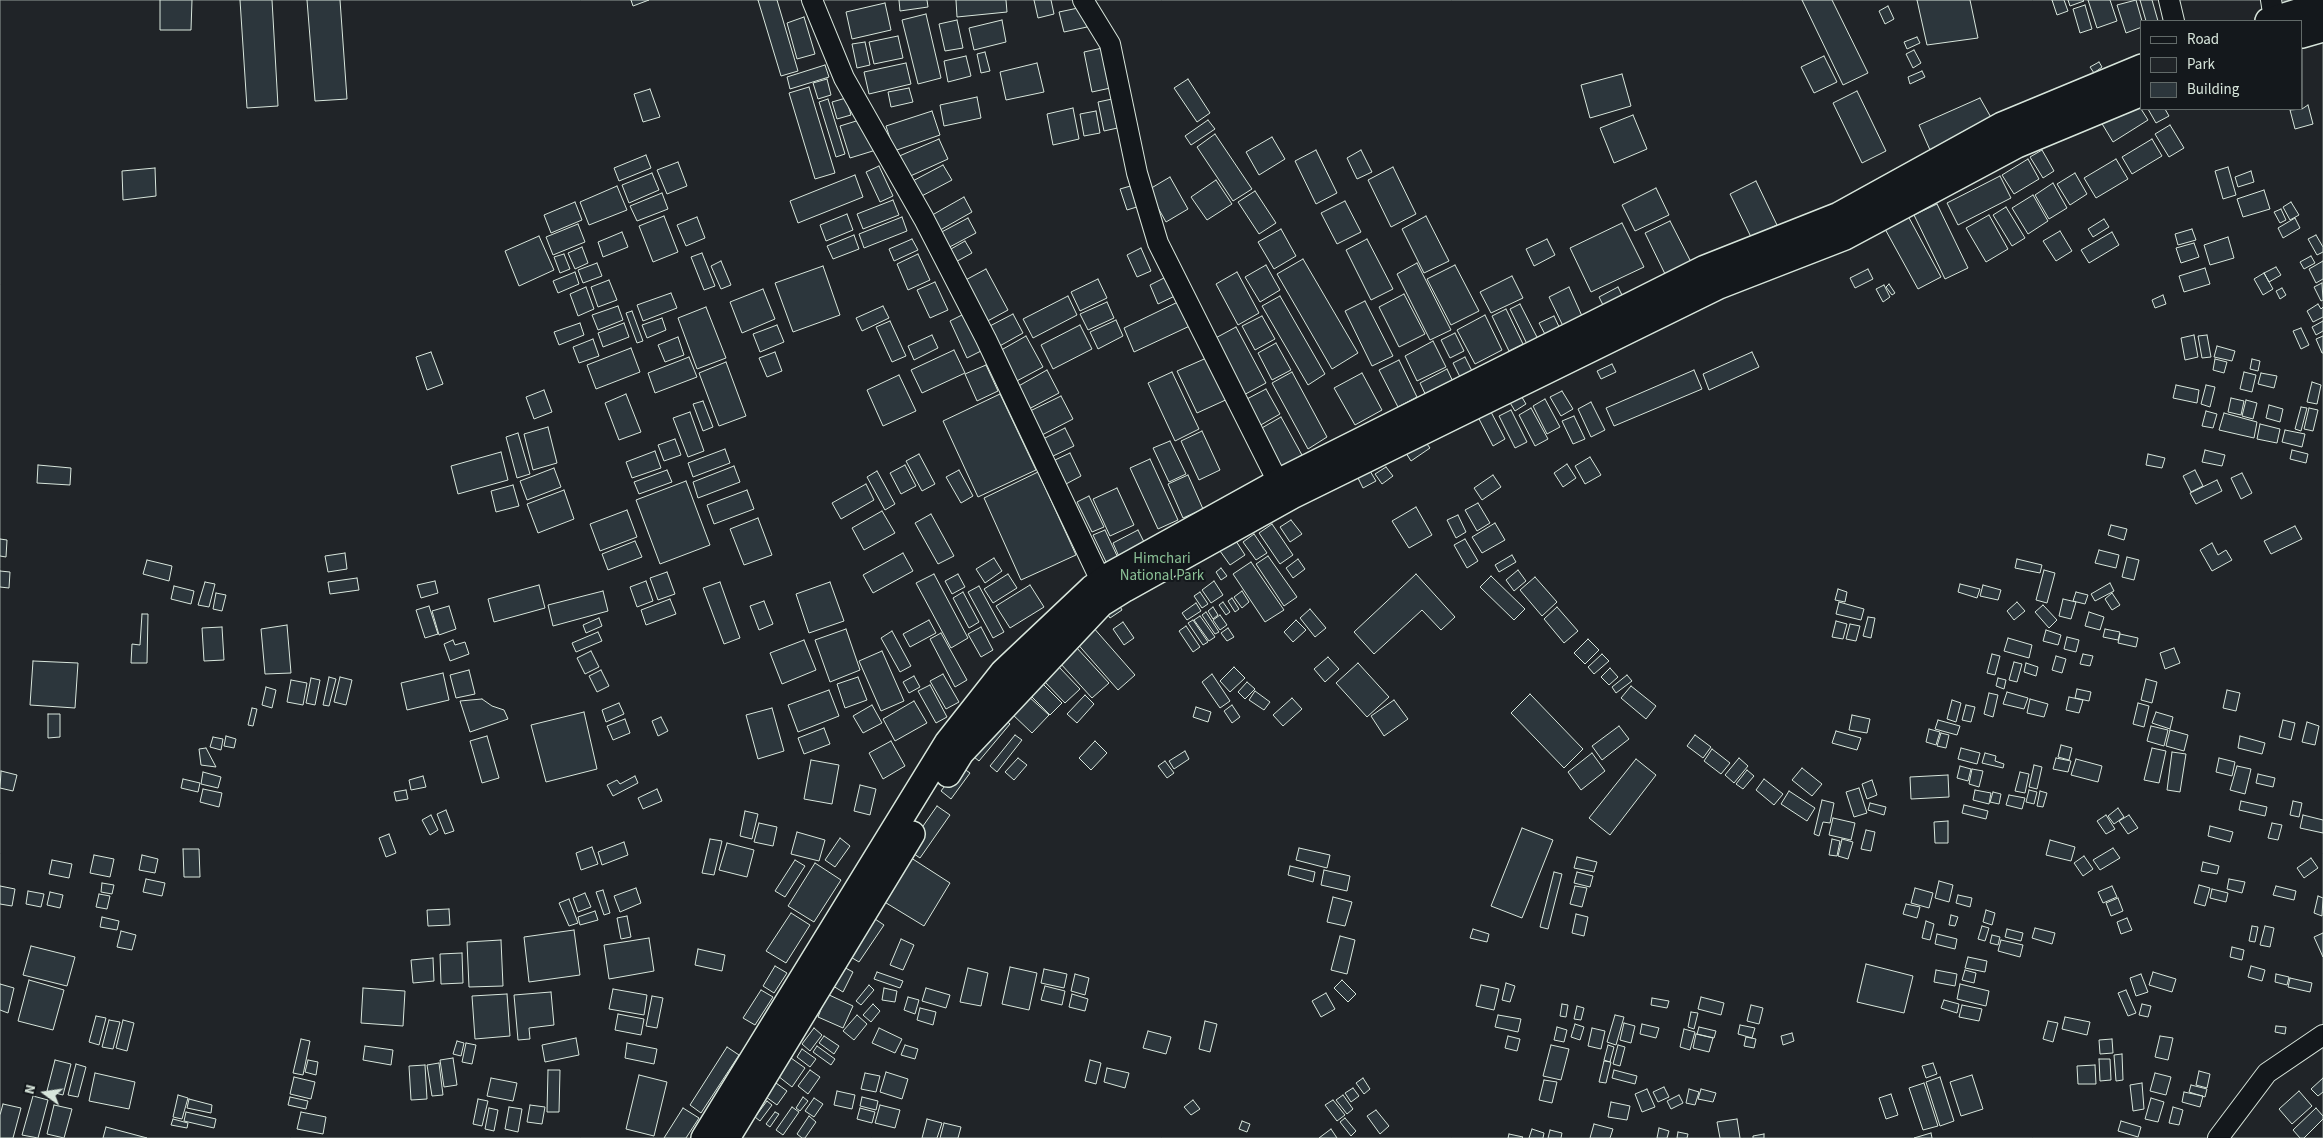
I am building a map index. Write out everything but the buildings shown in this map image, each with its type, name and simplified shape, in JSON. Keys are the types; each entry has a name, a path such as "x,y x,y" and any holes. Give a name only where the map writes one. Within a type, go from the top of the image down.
{"main road":[{"path":"2271,13 2323,4"},
{"path":"2303,36 2323,29"},
{"path":"704,1138 947,743 1003,672 1101,582 1278,482 1705,268 1839,215 2002,125 2140,68"},
{"path":"727,1138 961,753 1101,604 1292,496 1710,291 1845,237 2017,145 2140,94"}],"street":[{"path":"812,0 844,78 924,219 981,330 1101,582"},
{"path":"1083,0 1110,44 1137,173 1158,243 1278,482"},
{"path":"2169,0 2174,20"},
{"path":"2218,1138 2266,1073 2323,1035"}],"green space":[{"name":"Himchari National Park","path":"0,0 2323,0 2323,1138 0,1138"}]}
